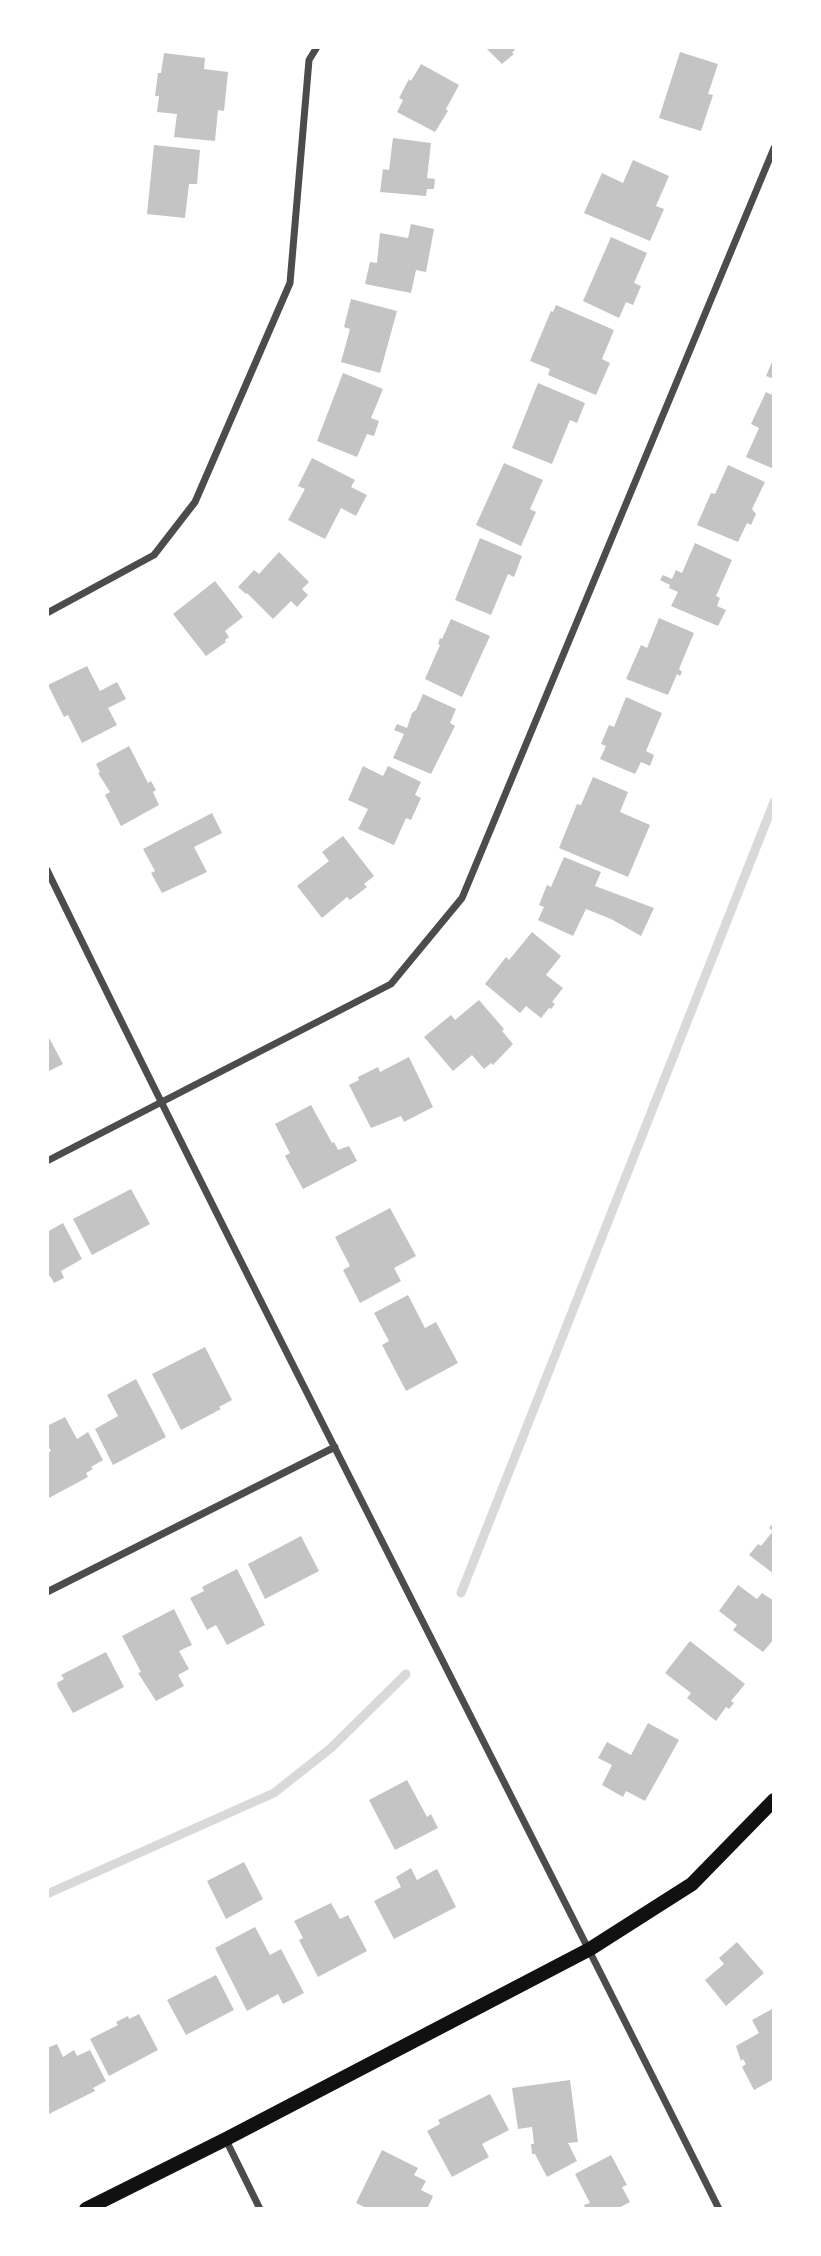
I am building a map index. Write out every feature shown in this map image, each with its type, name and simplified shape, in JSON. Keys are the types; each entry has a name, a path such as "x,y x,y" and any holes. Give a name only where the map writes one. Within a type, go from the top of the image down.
{"main road":[{"path":"86,2209 590,1949 692,1884 774,1800"}],"street":[{"path":"47,613 154,555 195,502 290,283 309,60 317,47"},
{"path":"47,1161 391,984 462,898 774,148"},
{"path":"47,870 161,1102 719,2209"},
{"path":"47,1592 335,1447"},
{"path":"226,2139 260,2209"}],"building":[{"path":"485,47 517,47 512,53 514,54 502,64"},
{"path":"680,52 718,64 708,94 713,95 701,131 659,118"},
{"path":"164,53 205,58 204,69 228,72 224,111 218,110 215,141 174,137 177,114 157,112 159,96 155,96"},
{"path":"421,64 459,85 435,132 397,112 403,100 399,98"},
{"path":"393,138 431,143 427,178 435,179 434,189 427,189 426,196 380,192 383,169 389,170"},
{"path":"154,145 200,150 197,184 189,184 185,218 147,214"},
{"path":"633,160 669,176 656,206 664,209 650,241 584,213 602,173 623,183"},
{"path":"411,224 434,229 426,272 416,270 411,293 365,284 370,262 377,263 380,233 408,238"},
{"path":"611,237 647,253 634,283 641,286 633,305 626,302 619,318 583,301"},
{"path":"351,299 397,311 380,373 341,362 350,329 344,327"},
{"path":"556,305 614,330 602,359 610,363 596,395 548,375 550,369 530,361"},
{"path":"774,357 774,379 766,376"},
{"path":"343,373 383,389 371,418 379,421 374,436 367,434 357,457 317,441"},
{"path":"538,383 585,403 577,423 570,420 552,464 512,448"},
{"path":"766,392 774,396 774,469 746,457 759,428 751,424"},
{"path":"312,458 355,480 351,487 367,495 356,516 341,508 325,539 288,520 305,489 298,486"},
{"path":"504,463 543,480 530,509 536,512 521,546 476,525"},
{"path":"728,465 765,482 752,509 756,514 751,525 747,523 738,542 697,525 711,493 715,494"},
{"path":"480,538 522,556 514,577 508,574 491,615 455,600"},
{"path":"695,543 732,560 716,596 720,598 717,606 726,610 718,626 671,606 678,592 660,580 663,575 672,579 676,570 682,573"},
{"path":"279,552 309,582 302,589 308,595 297,607 291,601 273,619 238,587 254,570 259,574"},
{"path":"215,581 243,617 225,631 229,637 226,642 206,656 173,614"},
{"path":"659,618 694,633 679,669 682,672 680,676 677,674 668,695 626,679 641,645 647,648"},
{"path":"451,619 490,636 462,697 425,679 440,645 440,638 442,639"},
{"path":"87,666 100,691 117,682 126,699 108,708 117,725 82,743 68,715 64,717 48,685"},
{"path":"423,694 456,709 450,723 455,726 431,774 393,758 404,734 394,730 397,724 407,728"},
{"path":"626,697 662,713 646,751 654,755 650,766 641,762 635,774 600,759 606,746 601,744 609,725 614,727"},
{"path":"129,746 148,783 151,781 156,790 153,792 159,805 121,826 105,795 110,792 98,773 100,772 96,764"},
{"path":"363,766 383,776 388,766 421,782 415,795 421,798 411,820 406,818 394,845 358,829 368,809 348,800"},
{"path":"593,777 628,792 620,812 650,825 628,877 559,848 577,804 581,805"},
{"path":"212,813 222,833 194,847 207,872 162,893 151,873 155,871 143,849"},
{"path":"343,836 374,876 364,884 367,887 350,900 347,897 322,918 297,886 329,861 322,852"},
{"path":"564,857 601,872 595,886 654,908 641,936 586,909 573,936 538,920 544,907 539,905 547,885 551,887"},
{"path":"532,932 561,956 546,975 563,988 552,1002 555,1004 541,1018 526,1006 520,1013 485,984 506,957 509,960"},
{"path":"479,1000 513,1044 493,1065 491,1063 484,1069 472,1055 453,1071 424,1037 451,1015 455,1020"},
{"path":"47,1034 63,1064 47,1072"},
{"path":"409,1057 433,1107 404,1122 401,1116 371,1128 349,1085 378,1067 380,1072"},
{"path":"311,1105 332,1143 334,1142 338,1150 349,1146 357,1161 303,1189 285,1156 290,1153 275,1124"},
{"path":"131,1189 150,1224 92,1255 73,1219"},
{"path":"390,1208 416,1256 394,1268 401,1281 360,1303 343,1270 350,1266 335,1237"},
{"path":"63,1223 82,1259 61,1271 64,1278 54,1283 50,1276 47,1277 47,1232"},
{"path":"408,1295 425,1328 436,1322 458,1363 406,1391 382,1345 389,1341 374,1313"},
{"path":"205,1347 232,1400 219,1407 221,1409 181,1430 152,1374"},
{"path":"136,1379 166,1437 113,1465 95,1429 118,1416 107,1395"},
{"path":"65,1417 77,1439 88,1432 103,1460 91,1467 93,1469 86,1473 88,1477 47,1499 47,1453 51,1451 47,1444 47,1426"},
{"path":"774,1522 774,1574 749,1555 758,1544 761,1546 773,1531 769,1528"},
{"path":"301,1536 319,1571 265,1599 248,1564"},
{"path":"237,1569 265,1625 227,1645 216,1625 207,1630 190,1598 204,1591 202,1587"},
{"path":"738,1585 757,1599 762,1593 774,1601 774,1639 763,1652 733,1630 737,1625 719,1611"},
{"path":"174,1609 192,1645 179,1651 189,1669 178,1675 184,1686 156,1701 138,1673 141,1672 122,1636"},
{"path":"690,1641 745,1684 731,1701 734,1703 729,1709 726,1707 716,1721 687,1698 691,1693 665,1673"},
{"path":"106,1652 124,1687 73,1713 58,1687 57,1683 64,1679 61,1675"},
{"path":"648,1723 679,1740 645,1801 626,1791 623,1797 602,1785 612,1765 598,1758 607,1742 631,1755"},
{"path":"407,1780 427,1817 431,1814 438,1828 395,1850 369,1800"},
{"path":"244,1862 263,1899 226,1919 207,1881"},
{"path":"411,1868 417,1880 437,1869 456,1907 394,1939 374,1901 401,1887 396,1877"},
{"path":"331,1903 340,1919 348,1915 367,1951 318,1977 299,1940 303,1938 294,1921"},
{"path":"255,1927 270,1955 281,1949 304,1993 283,2004 278,1994 247,2011 215,1948"},
{"path":"737,1942 764,1973 726,2006 705,1980 724,1964 719,1958"},
{"path":"216,1975 234,2010 186,2035 167,2000"},
{"path":"774,2008 774,2079 754,2090 742,2067 746,2064 743,2059 741,2061 736,2046 759,2033 752,2020"},
{"path":"139,2014 158,2050 109,2076 90,2039 118,2025 116,2022"},
{"path":"57,2044 63,2057 74,2050 77,2056 90,2050 106,2081 93,2088 95,2091 47,2115 47,2048"},
{"path":"570,2080 578,2142 568,2143 577,2161 547,2177 535,2154 532,2154 532,2127 518,2129 512,2088"},
{"path":"490,2094 509,2130 482,2144 489,2157 452,2177 427,2131 440,2124 438,2120"},
{"path":"382,2150 418,2168 414,2175 426,2181 421,2190 433,2196 427,2209 368,2209 356,2203"},
{"path":"611,2155 627,2185 622,2187 630,2202 617,2209 586,2209 584,2205 590,2203 575,2174"}],"waterway":[{"path":"461,1593 774,802"},
{"path":"47,1894 274,1793 331,1748 406,1674"}]}
